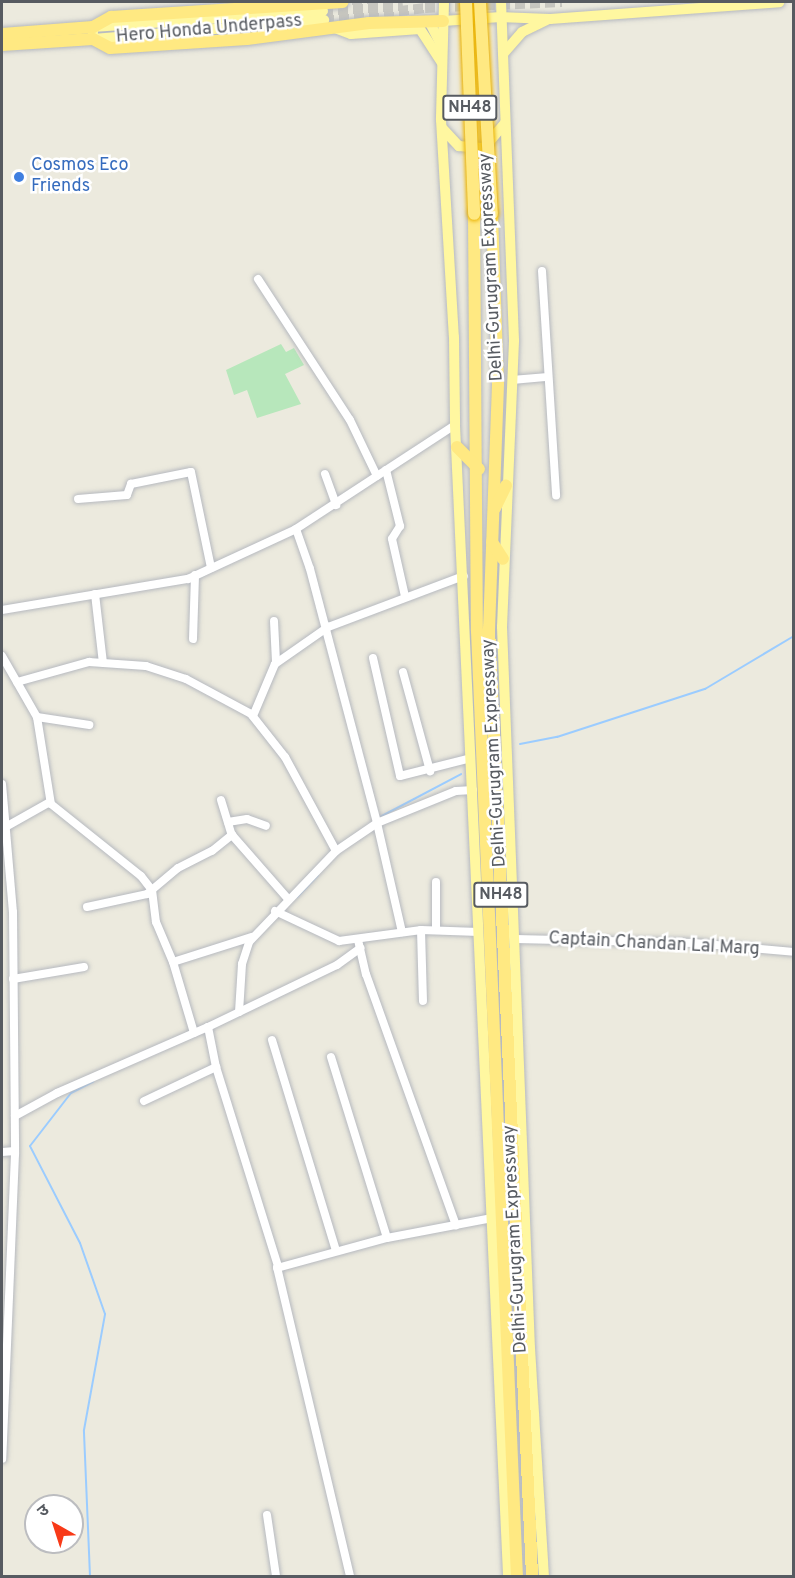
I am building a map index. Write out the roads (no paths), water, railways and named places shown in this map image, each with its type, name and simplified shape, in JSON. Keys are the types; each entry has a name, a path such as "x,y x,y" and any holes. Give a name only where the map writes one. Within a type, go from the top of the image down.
{"highway":[{"path":"2,45 93,33 111,17 187,7 343,2"},
{"name":"Delhi-Gurugram Expressway","path":"466,2 479,469 475,520 479,809 517,1576"},
{"name":"Delhi-Gurugram Expressway","path":"480,2 492,214 498,384 489,640 532,1576"},
{"path":"2,34 93,33 110,48 247,39 335,28 443,21"},
{"path":"457,447 479,469"},
{"path":"493,512 506,485"},
{"path":"492,542 503,559"}],"main road":[{"path":"444,2 442,127 454,337 455,425 464,576 472,790 479,809 479,932 508,1576"},
{"path":"501,2 514,341 506,485 502,627 514,939 544,1576"},
{"path":"443,21 501,17 550,19 779,2"},
{"name":"Hero Honda Underpass","path":"93,33 324,15"},
{"path":"503,54 522,32 550,19"},
{"path":"429,21 442,46"},
{"path":"335,28 345,34 420,29 443,66"},
{"path":"442,127 453,143 484,148 505,123"}],"street":[{"path":"543,271 556,496"},
{"path":"258,279 350,420 377,476"},
{"path":"512,380 548,377"},
{"path":"2,610 166,584 195,575 296,529 336,505 455,425"},
{"path":"386,470 400,526 392,539 405,596"},
{"path":"78,499 128,495 131,484 191,472 211,568"},
{"path":"325,474 336,505"},
{"path":"296,529 310,569 323,631 377,823 402,932"},
{"path":"193,639 195,575"},
{"path":"276,662 323,631 405,596 464,576"},
{"path":"95,594 103,663"},
{"path":"253,716 276,662 274,621"},
{"path":"2,656 37,717 50,802 141,876 152,890 156,922 173,962 194,1033"},
{"path":"373,658 399,775 404,778 471,758"},
{"path":"17,682 89,662 146,666 172,673 253,716 285,757 336,851"},
{"path":"403,672 430,771"},
{"path":"37,717 89,725"},
{"path":"2,784 13,979 15,1116 2,1459"},
{"path":"239,1012 242,964 252,937 336,851 377,823 456,791 472,790"},
{"path":"221,800 232,835 289,900"},
{"path":"4,828 50,802"},
{"path":"228,822 247,819 266,826"},
{"path":"87,907 152,890 178,868 212,851 232,835"},
{"path":"436,882 436,930"},
{"path":"276,911 335,940 359,944 402,932 421,930 479,932"},
{"path":"421,930 423,1001"},
{"path":"173,962 252,937"},
{"name":"Captain Chandan Lal Marg","path":"514,939 694,943 794,952"},
{"path":"15,1116 57,1093 208,1027 338,965 359,944"},
{"path":"359,944 456,1225"},
{"path":"13,979 84,967"},
{"path":"208,1027 216,1067 278,1266 350,1576"},
{"path":"272,1040 336,1251"},
{"path":"331,1057 387,1238"},
{"path":"144,1101 216,1067"},
{"path":"2,1152 15,1151"},
{"path":"278,1266 387,1238 492,1218"},
{"path":"267,1515 276,1576"}],"waterway":[{"path":"520,744 557,737 705,689 794,636"},
{"path":"378,818 461,774"},
{"path":"297,897 318,875"},
{"path":"90,1576 84,1430 105,1314 80,1243 30,1146 71,1093 93,1082"}],"tunnel":[{"path":"323,11 402,2"},
{"path":"324,20 425,8 562,2"}],"place":[{"name":"Cosmos Eco Friends","path":"19,177"}]}
